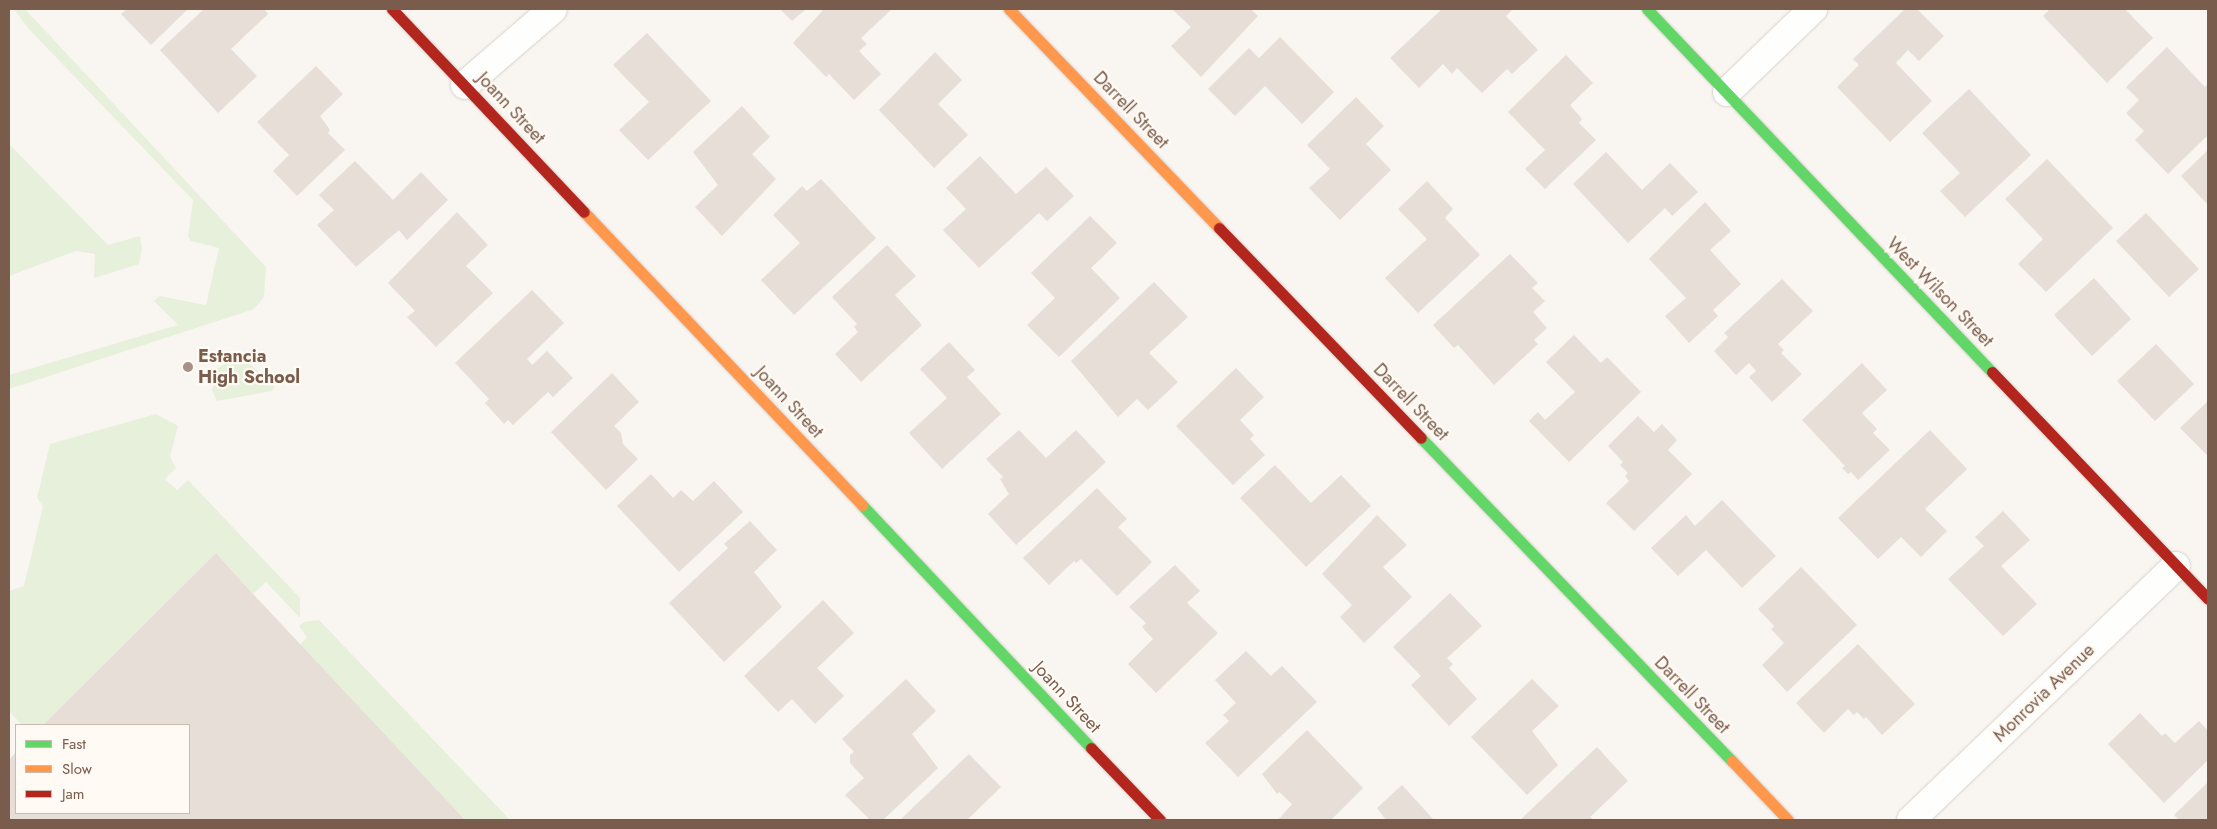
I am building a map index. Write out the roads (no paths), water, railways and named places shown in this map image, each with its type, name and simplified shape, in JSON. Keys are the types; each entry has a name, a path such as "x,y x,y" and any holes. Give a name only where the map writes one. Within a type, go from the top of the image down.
{"street":[{"name":"Joann Street","path":"392,9 1160,820"},
{"path":"465,85 553,9"},
{"name":"Darrell Street","path":"1010,9 1788,820"},
{"name":"West Wilson Street","path":"1647,9 2208,599"},
{"path":"1727,92 1813,9"},
{"name":"Monrovia Avenue","path":"1911,820 2176,566"}],"place":[{"name":"Estancia High School","path":"188,367"}]}
